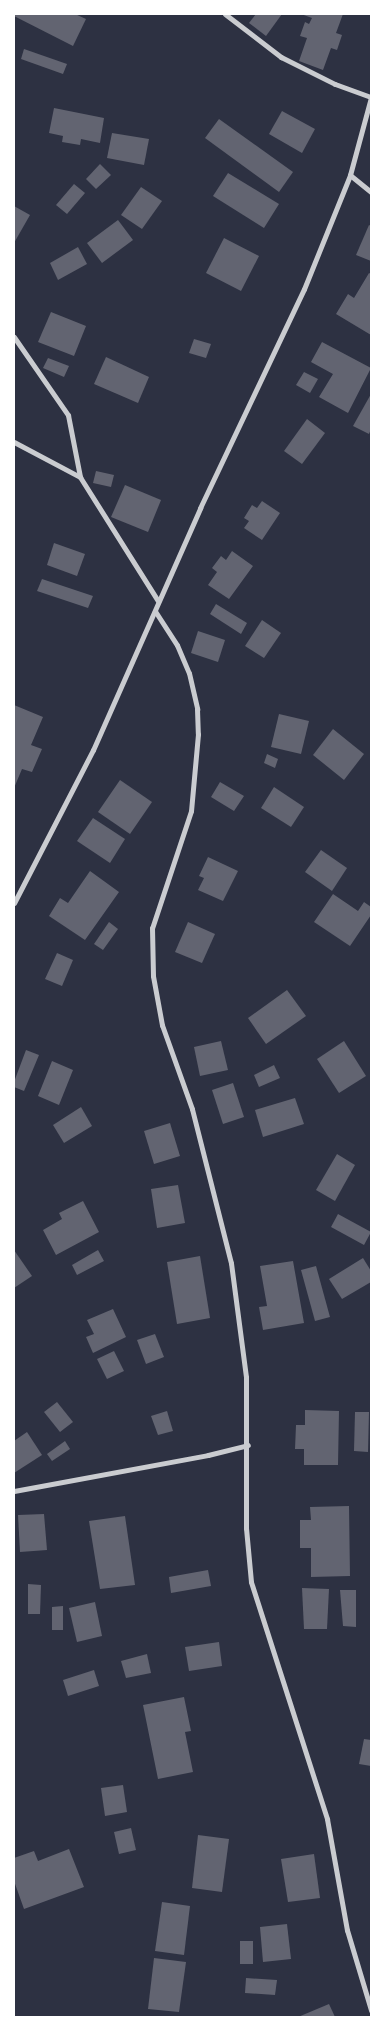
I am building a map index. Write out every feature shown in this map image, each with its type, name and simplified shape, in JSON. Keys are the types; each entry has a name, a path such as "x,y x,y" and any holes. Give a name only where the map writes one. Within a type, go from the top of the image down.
{"street":[{"path":"14,903 93,750 158,601 304,289 350,175 371,97 335,84 281,57 225,14"},
{"path":"350,175 371,192"},
{"path":"14,337 68,415 80,477 158,601"},
{"path":"14,442 80,477"},
{"path":"155,611 177,645 189,673 197,709 198,742 191,811 152,928 152,976 162,1025 192,1109 224,1231 241,1337 248,1445 246,1528 252,1582 325,1812 347,1930 371,2010"},
{"path":"14,1491 208,1455 248,1445"}],"building":[{"path":"15,14 75,14 86,19 73,46 14,16"},
{"path":"256,14 282,14 266,36 249,23"},
{"path":"301,14 343,14 336,33 342,35 337,50 331,48 323,70 299,61 307,38 300,36 305,22 309,24 312,18"},
{"path":"24,49 67,64 63,74 21,59"},
{"path":"54,108 104,118 100,143 81,139 80,145 62,142 63,136 49,133"},
{"path":"282,111 315,129 302,153 269,134"},
{"path":"219,119 293,172 279,192 205,138"},
{"path":"112,133 149,139 144,165 107,158"},
{"path":"100,164 111,175 96,189 86,179"},
{"path":"228,173 279,204 264,228 213,196"},
{"path":"74,184 85,193 67,214 56,205"},
{"path":"141,187 162,201 142,229 121,215"},
{"path":"14,206 30,215 14,243"},
{"path":"118,220 133,240 102,263 87,243"},
{"path":"369,225 371,226 371,261 356,255"},
{"path":"224,238 259,256 241,291 206,273"},
{"path":"78,247 87,264 58,280 50,263"},
{"path":"369,273 371,274 371,335 336,314 348,294 354,298"},
{"path":"51,312 86,326 74,356 38,342"},
{"path":"194,339 211,344 206,358 189,353"},
{"path":"322,342 371,368 348,413 319,397 333,374 311,362"},
{"path":"106,357 149,377 138,403 94,384"},
{"path":"48,358 69,366 64,377 43,368"},
{"path":"304,372 318,379 310,393 296,385"},
{"path":"371,394 371,429 369,434 353,426"},
{"path":"307,419 325,433 302,464 284,451"},
{"path":"96,471 114,475 111,487 93,483"},
{"path":"125,485 161,500 148,532 111,517"},
{"path":"262,501 280,513 262,540 244,528 249,521 244,518 252,505 257,508"},
{"path":"54,543 85,554 77,576 47,565"},
{"path":"232,551 253,566 229,599 208,585 217,572 212,568 221,556 226,560"},
{"path":"42,579 93,596 88,608 37,591"},
{"path":"216,604 247,623 241,634 210,614"},
{"path":"262,620 281,633 264,658 245,646"},
{"path":"198,631 225,640 218,662 191,653"},
{"path":"14,705 43,717 31,745 42,749 32,772 22,769 14,788"},
{"path":"279,714 309,721 301,754 271,747"},
{"path":"333,729 364,754 344,780 313,755"},
{"path":"267,754 278,759 275,768 264,763"},
{"path":"120,780 152,802 130,834 98,812"},
{"path":"220,782 244,796 234,811 211,797"},
{"path":"274,787 304,807 291,827 261,808"},
{"path":"93,818 125,839 110,863 77,841"},
{"path":"321,850 347,868 332,891 305,872"},
{"path":"208,857 238,871 223,901 198,890 204,878 199,876"},
{"path":"90,871 119,892 85,940 49,916 60,898 68,903"},
{"path":"333,894 358,911 364,902 371,907 371,915 350,946 314,922"},
{"path":"109,922 118,929 103,950 94,944"},
{"path":"188,922 215,934 202,963 175,952"},
{"path":"57,953 73,960 62,986 45,979"},
{"path":"287,990 306,1016 266,1044 248,1018"},
{"path":"221,1041 228,1070 200,1076 194,1047"},
{"path":"344,1041 366,1076 339,1093 317,1059"},
{"path":"26,1050 39,1055 24,1091 14,1087 14,1082"},
{"path":"52,1061 73,1070 59,1105 38,1096"},
{"path":"274,1065 280,1078 259,1087 254,1075"},
{"path":"233,1083 244,1117 223,1124 212,1090"},
{"path":"295,1098 304,1124 263,1137 255,1110"},
{"path":"81,1107 92,1126 64,1143 53,1125"},
{"path":"170,1123 180,1156 154,1164 144,1131"},
{"path":"337,1154 355,1165 335,1201 316,1190"},
{"path":"178,1185 185,1223 157,1228 151,1189"},
{"path":"83,1201 99,1232 56,1255 43,1230 62,1219 59,1213"},
{"path":"338,1214 371,1232 364,1245 331,1227"},
{"path":"14,1250 32,1276 14,1288"},
{"path":"98,1250 104,1261 77,1275 72,1265"},
{"path":"200,1256 210,1318 177,1324 167,1262"},
{"path":"363,1258 371,1271 371,1282 342,1299 329,1279"},
{"path":"293,1261 304,1323 263,1330 259,1307 267,1306 260,1266"},
{"path":"316,1266 330,1317 315,1321 301,1270"},
{"path":"113,1309 126,1337 93,1353 86,1337 94,1334 87,1320"},
{"path":"155,1334 164,1357 146,1364 137,1340"},
{"path":"114,1351 124,1371 107,1379 97,1359"},
{"path":"57,1402 73,1422 60,1432 44,1412"},
{"path":"305,1410 339,1411 338,1465 304,1465 304,1449 295,1449 296,1425 305,1425"},
{"path":"167,1411 173,1431 158,1435 151,1416"},
{"path":"355,1412 369,1412 368,1452 354,1451"},
{"path":"27,1432 42,1455 14,1473 14,1441"},
{"path":"65,1441 70,1449 52,1461 47,1454"},
{"path":"349,1506 350,1576 311,1577 311,1548 300,1548 300,1520 311,1520 310,1507"},
{"path":"44,1514 47,1550 20,1552 18,1515"},
{"path":"125,1516 135,1585 100,1589 89,1521"},
{"path":"208,1570 211,1586 171,1593 169,1577"},
{"path":"28,1584 41,1585 40,1614 28,1614"},
{"path":"302,1588 329,1589 327,1629 304,1629"},
{"path":"340,1590 356,1590 356,1627 343,1626"},
{"path":"95,1602 102,1636 77,1642 69,1608"},
{"path":"63,1606 63,1630 52,1630 52,1607"},
{"path":"219,1642 222,1666 189,1671 185,1647"},
{"path":"147,1654 151,1673 126,1678 121,1661"},
{"path":"94,1670 99,1686 68,1696 63,1680"},
{"path":"184,1697 191,1731 185,1732 193,1772 158,1779 143,1705"},
{"path":"364,1739 371,1740 371,1766 359,1764"},
{"path":"123,1785 127,1812 105,1816 101,1788"},
{"path":"131,1828 136,1850 119,1854 114,1832"},
{"path":"198,1835 229,1839 222,1892 192,1888"},
{"path":"69,1849 84,1887 24,1909 14,1881 14,1858 34,1851 38,1861"},
{"path":"314,1854 320,1898 288,1902 281,1859"},
{"path":"162,1902 190,1906 184,1955 155,1951"},
{"path":"287,1924 291,1959 263,1962 260,1927"},
{"path":"240,1941 253,1941 253,1964 240,1964"},
{"path":"154,1958 186,1962 179,2012 148,2009"},
{"path":"246,1978 277,1980 275,1995 245,1993"},
{"path":"329,2004 335,2017 298,2017"}]}
